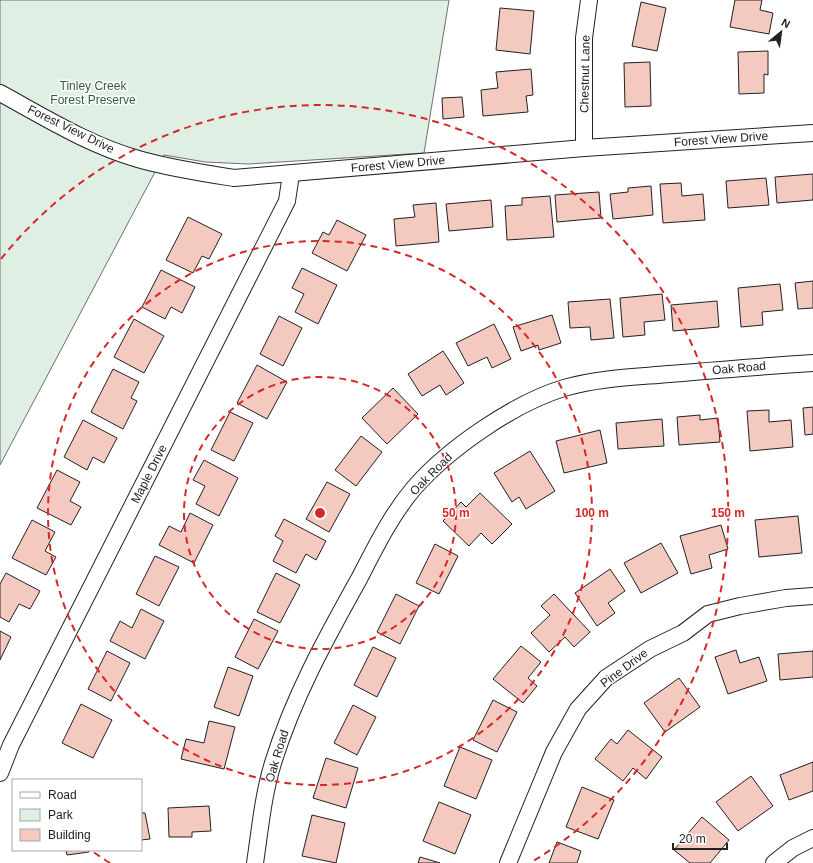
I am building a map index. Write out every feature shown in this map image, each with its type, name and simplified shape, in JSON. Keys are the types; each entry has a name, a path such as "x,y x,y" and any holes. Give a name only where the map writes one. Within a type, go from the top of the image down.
{"street":[{"name":"Chestnut Lane","path":"584,148 584,38 588,0"},
{"name":"Forest View Drive","path":"0,94 92,142 137,159 190,171 234,178 584,148 813,133"},
{"name":"Maple Drive","path":"0,774 11,745 287,201 291,174"},
{"name":"Oak Road","path":"255,863 264,803 273,764 287,724 309,671 385,530 414,489 454,451 489,426 527,404 564,388 597,381 632,377 813,362"},
{"name":"Pine Drive","path":"508,863 554,752 578,709 606,678 650,648 683,633 708,614 740,606 786,598 813,596"},
{"path":"774,863 793,848 813,838"}],"green space":[{"name":"Tinley Creek Forest Preserve","path":"0,0 449,0 424,153 248,164 205,162 164,155 0,465"}],"building":[{"path":"735,0 762,0 760,10 773,13 769,34 730,27"},
{"path":"641,2 666,8 657,51 632,46"},
{"path":"500,8 534,11 530,54 496,50"},
{"path":"768,51 768,75 764,74 764,93 739,94 738,52"},
{"path":"650,62 651,106 625,107 624,63"},
{"path":"531,69 533,95 526,96 528,112 483,116 481,90 498,88 496,72"},
{"path":"462,97 464,117 443,119 442,98"},
{"path":"813,174 813,200 777,203 775,177"},
{"path":"766,178 769,205 728,208 726,181"},
{"path":"681,183 682,196 703,194 705,220 663,223 660,184"},
{"path":"651,186 653,215 613,219 610,194 628,192 628,188"},
{"path":"599,192 601,218 557,222 555,195"},
{"path":"550,196 554,237 507,240 505,206 522,205 522,198"},
{"path":"491,200 493,227 449,231 446,204"},
{"path":"436,203 439,242 396,246 394,219 415,217 413,205"},
{"path":"188,217 222,234 209,259 202,256 193,273 166,260"},
{"path":"337,220 366,235 347,271 312,253 323,232 329,235"},
{"path":"302,268 337,285 318,324 295,312 304,294 292,288"},
{"path":"161,270 195,287 182,313 171,307 165,319 142,307"},
{"path":"813,281 813,308 798,309 795,283"},
{"path":"780,284 783,310 762,312 763,325 741,327 738,288"},
{"path":"662,294 665,320 644,322 645,335 623,337 620,298"},
{"path":"610,299 614,338 591,340 590,327 570,328 568,302"},
{"path":"717,301 719,327 673,331 671,305"},
{"path":"552,315 561,343 539,350 538,345 521,351 513,327"},
{"path":"279,316 302,328 283,366 260,354"},
{"path":"134,319 164,336 144,373 114,357"},
{"path":"494,324 511,359 492,368 487,357 468,366 456,343"},
{"path":"443,351 464,383 446,395 440,385 422,396 408,374"},
{"path":"257,365 287,382 267,419 237,403"},
{"path":"113,369 139,382 131,398 137,401 123,429 91,412"},
{"path":"393,388 418,414 387,444 362,418"},
{"path":"813,407 813,434 805,435 803,408"},
{"path":"769,410 769,422 791,420 793,447 750,451 747,411"},
{"path":"230,412 253,423 234,461 211,450"},
{"path":"700,415 700,420 718,418 720,442 679,445 677,417"},
{"path":"662,419 664,446 618,449 616,423"},
{"path":"83,420 117,438 104,463 93,457 87,470 64,457"},
{"path":"600,430 607,463 564,473 556,441"},
{"path":"361,436 382,452 356,486 335,470"},
{"path":"530,451 555,491 526,509 519,497 512,502 494,473"},
{"path":"204,460 238,478 219,516 196,504 205,486 193,480"},
{"path":"57,470 80,482 70,501 81,507 71,525 37,508"},
{"path":"327,482 350,494 329,532 306,519"},
{"path":"480,493 512,524 492,544 481,533 469,546 443,521 461,502 466,507"},
{"path":"190,513 213,525 194,563 159,545 169,526 181,532"},
{"path":"798,516 802,553 759,557 755,520"},
{"path":"284,519 326,541 316,560 306,554 296,573 273,561 283,541 275,536"},
{"path":"32,520 55,532 45,551 56,557 46,575 12,558"},
{"path":"721,525 728,549 709,555 712,568 691,574 680,536"},
{"path":"661,543 678,573 641,593 624,563"},
{"path":"435,544 458,556 439,594 416,583"},
{"path":"155,556 179,567 159,606 136,594"},
{"path":"610,569 625,591 608,603 615,613 597,626 575,593"},
{"path":"6,573 40,591 30,609 19,604 9,622 0,617 0,584"},
{"path":"276,573 300,585 280,623 257,612"},
{"path":"396,594 419,606 400,644 377,632"},
{"path":"554,594 590,632 574,647 565,637 549,652 531,633 550,615 541,606"},
{"path":"141,609 164,621 145,659 110,641 120,621 132,628"},
{"path":"254,619 278,631 258,669 235,657"},
{"path":"0,631 11,637 0,660"},
{"path":"521,646 541,662 528,678 537,686 523,703 493,679"},
{"path":"373,647 396,658 377,697 354,685"},
{"path":"736,650 740,663 759,657 767,681 728,694 715,657"},
{"path":"107,651 130,663 111,701 88,689"},
{"path":"813,651 813,677 780,680 778,654"},
{"path":"228,667 253,676 239,716 214,707"},
{"path":"679,678 700,707 665,732 644,703"},
{"path":"493,700 517,712 497,752 473,740"},
{"path":"81,704 112,720 93,758 62,743"},
{"path":"353,705 376,717 357,755 334,743"},
{"path":"209,721 235,727 224,769 181,759 186,739 204,743"},
{"path":"628,730 662,757 646,779 633,768 623,781 595,759 611,739 617,744"},
{"path":"460,747 492,760 476,799 444,786"},
{"path":"326,758 358,768 346,808 313,798"},
{"path":"813,762 813,791 789,800 780,775"},
{"path":"751,776 773,806 738,831 716,802"},
{"path":"582,787 614,800 598,839 566,827"},
{"path":"439,802 471,815 455,854 423,841"},
{"path":"209,806 211,831 192,832 192,837 169,837 168,808"},
{"path":"142,813 145,813 150,839 142,840"},
{"path":"312,815 345,823 336,863 302,856"},
{"path":"702,817 729,840 710,863 690,863 674,850"},
{"path":"557,842 581,851 577,863 549,863"},
{"path":"66,851 89,851 89,852 67,855"},
{"path":"420,857 440,863 418,863"}]}
